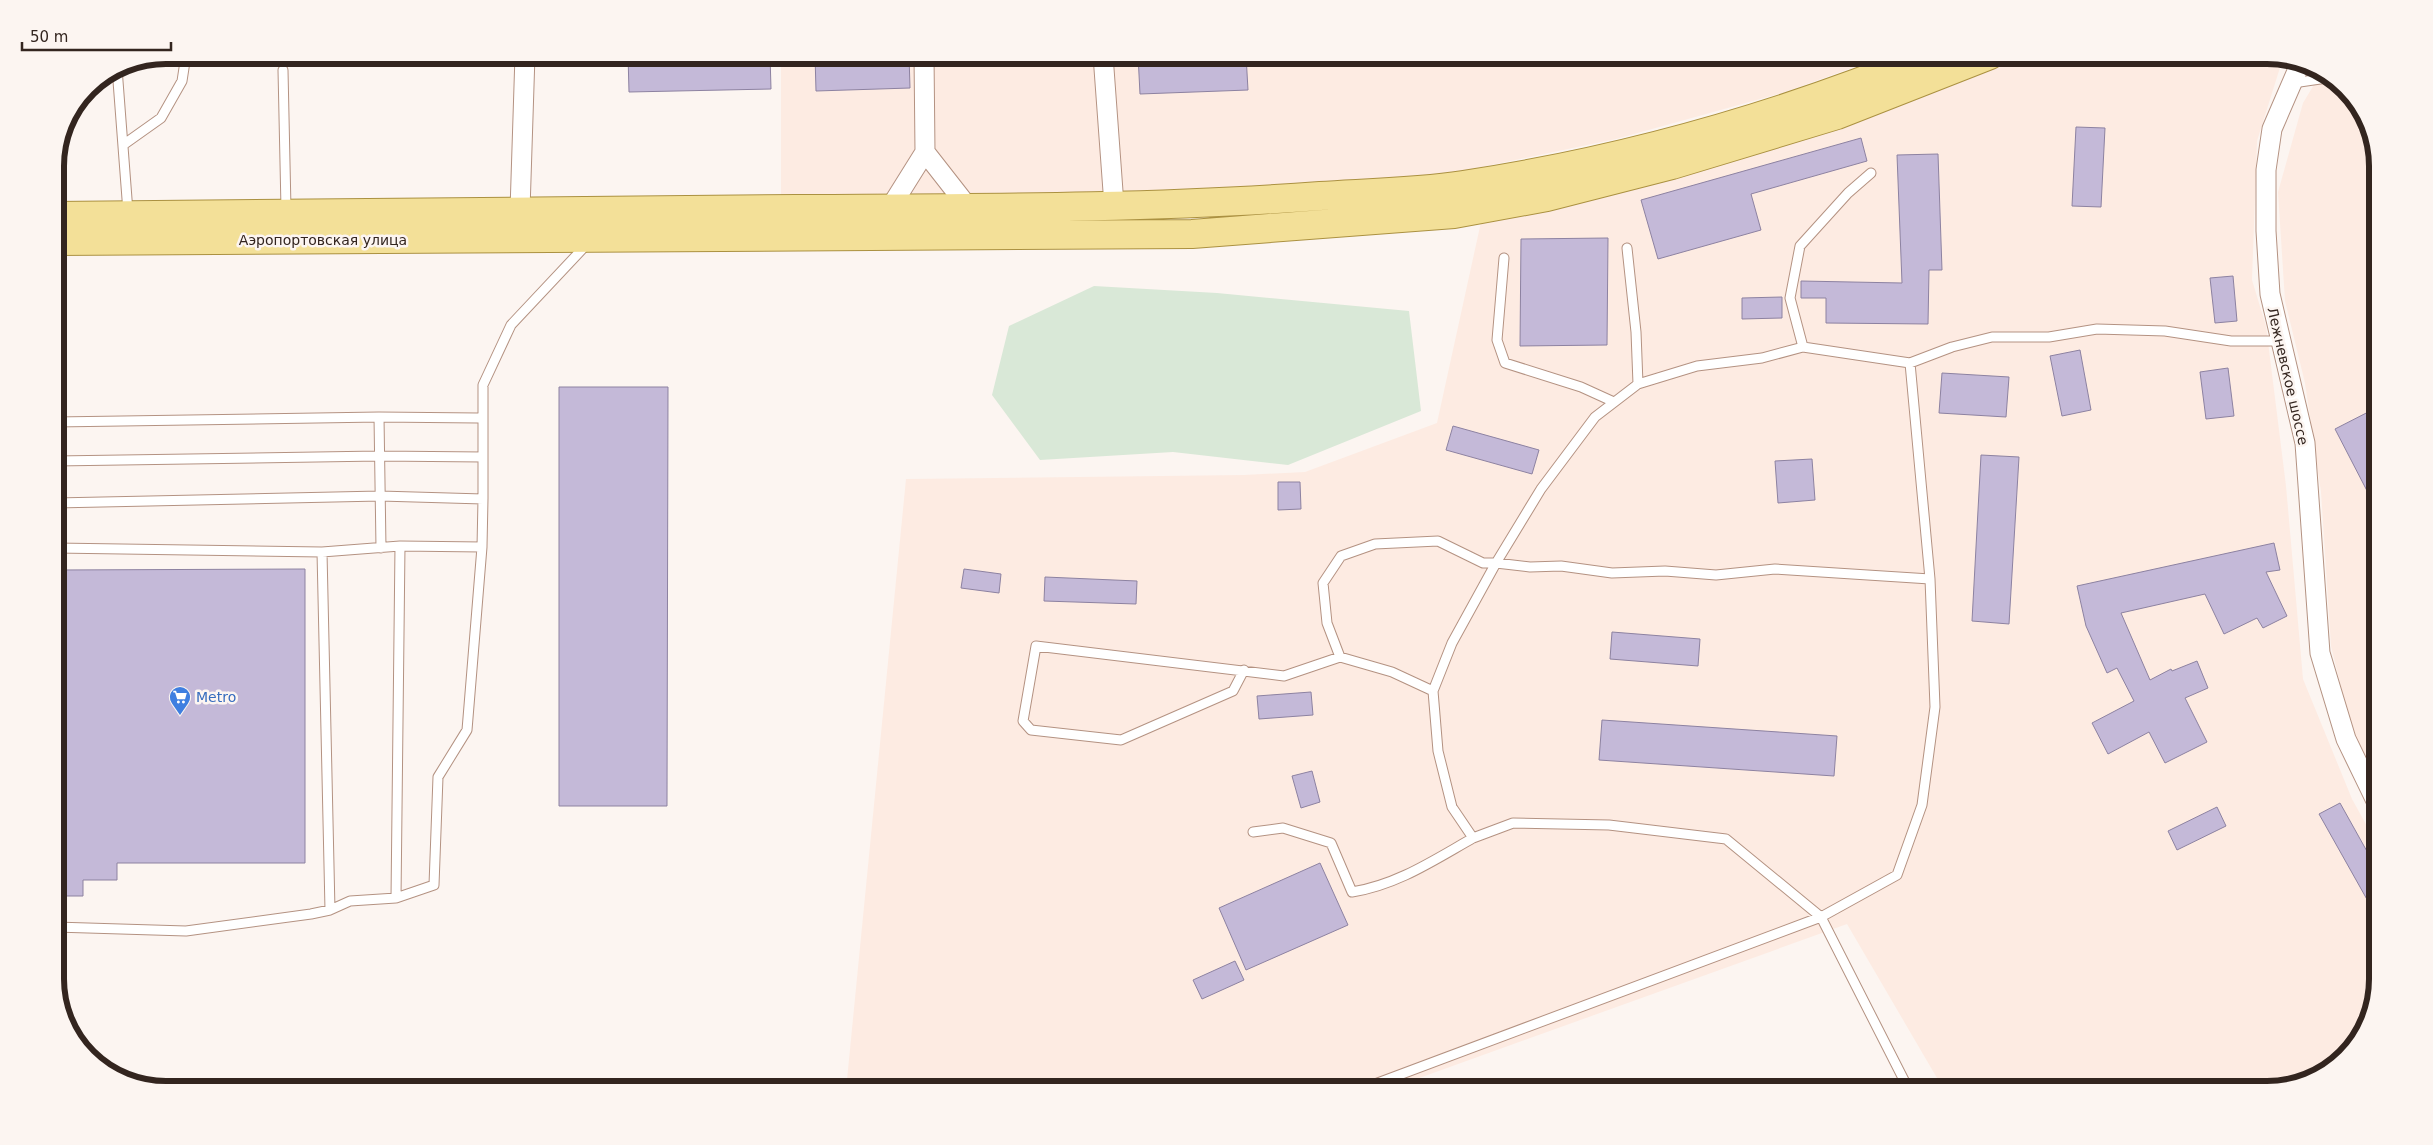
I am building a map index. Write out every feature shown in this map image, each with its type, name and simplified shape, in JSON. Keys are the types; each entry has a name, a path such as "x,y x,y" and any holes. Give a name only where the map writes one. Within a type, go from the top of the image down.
{"main road":[{"name":"Аэропортовская улица","path":"64,216 1223,203 1457,186 1559,169 1673,142 1767,114 1907,64"},
{"name":"Аэропортовская улица","path":"64,241 1192,234 1454,214 1547,197 1672,165 1838,116 1968,64"}],"street":[{"path":"520,210 525,64"},
{"path":"890,208 926,152 924,64"},
{"path":"1104,64 1114,205"},
{"name":"Лежневское шоссе","path":"2298,69 2272,129 2266,170 2266,231 2270,294 2305,443 2320,653 2346,739 2369,786"},
{"path":"926,152 968,207"}],"lane":[{"path":"123,145 161,118 182,81 185,64"},
{"path":"284,70 286,212"},
{"path":"118,76 128,215"},
{"path":"2292,84 2321,79"},
{"path":"1803,347 1790,298 1800,246 1848,193 1871,173"},
{"path":"64,927 186,931 330,910 350,901 396,898 434,884 438,777 467,730 482,547 483,385 511,325 592,239"},
{"path":"1627,248 1636,332 1638,384"},
{"path":"1504,258 1497,340 1505,363 1581,387 1614,402"},
{"path":"1473,838 1452,807 1438,751 1433,690 1452,643 1496,562 1541,489 1596,417 1638,384 1697,366 1762,358 1803,347 1910,363 1952,347 1992,337 2049,337 2097,329 2165,331 2231,341 2281,341"},
{"path":"1383,1081 1821,917 1897,875 1922,805 1935,707 1930,579 1910,363"},
{"path":"379,417 381,548"},
{"path":"64,422 379,417 478,418"},
{"path":"64,461 380,456 483,457"},
{"path":"64,503 380,496 483,498"},
{"path":"1340,657 1327,623 1323,583 1341,556 1376,544 1438,541 1483,563 1496,562 1530,567 1561,566 1612,574 1665,570 1716,575 1775,568 1930,579"},
{"path":"64,548 322,552 400,546 482,547"},
{"path":"396,898 400,546"},
{"path":"322,552 330,910"},
{"path":"1244,670 1233,691 1121,740 1031,730 1023,721 1036,646 1244,670 1284,676 1340,657 1392,672 1433,690"},
{"path":"1253,832 1283,828 1331,843 1352,892 1378,888 1423,867 1473,838 1513,823 1609,825 1726,839 1821,917 1904,1081"}],"shaded area":[{"path":"781,64 1863,64 1785,92 1616,139 1444,175 1180,194 781,195"},
{"path":"1974,64 2281,65 2257,141 2252,280 2266,326 2286,486 2303,679 2352,799 2369,830 2369,986 2366,1006 2356,1030 2335,1056 2313,1071 2300,1076 2268,1081 1939,1081 1847,924 1411,1081 847,1081 906,479 1244,475 1305,472 1437,423 1481,222"},
{"path":"2318,77 2329,85 2348,104 2359,120 2364,133 2369,159 2369,769 2355,744 2331,646 2321,492 2305,383 2285,301 2278,192 2303,103"}],"green space":[{"path":"1094,286 1217,293 1409,311 1421,411 1288,465 1173,452 1040,460 992,395 1009,326"}],"building":[{"path":"628,64 770,64 771,89 629,92"},
{"path":"815,64 909,64 910,88 816,91"},
{"path":"1138,64 1247,64 1248,90 1140,94"},
{"path":"2076,127 2105,128 2101,207 2072,206"},
{"path":"1861,138 1867,161 1751,194 1761,230 1658,259 1641,200"},
{"path":"1938,154 1942,270 1929,270 1928,324 1826,323 1826,298 1801,298 1801,281 1902,283 1897,155"},
{"path":"1608,238 1607,345 1520,346 1521,239"},
{"path":"2233,276 2237,321 2215,323 2210,278"},
{"path":"1782,297 1782,318 1742,319 1742,298"},
{"path":"2080,350 2091,410 2062,416 2050,356"},
{"path":"2228,368 2234,416 2206,419 2200,372"},
{"path":"1942,373 2009,377 2006,417 1939,413"},
{"path":"559,387 668,387 667,806 559,806"},
{"path":"2369,412 2369,495 2335,429"},
{"path":"1453,426 1539,450 1532,474 1446,450"},
{"path":"1981,455 2019,457 2009,624 1972,621"},
{"path":"1812,459 1815,500 1778,503 1775,461"},
{"path":"1278,482 1300,482 1301,509 1278,510"},
{"path":"2274,543 2280,570 2266,572 2287,616 2263,628 2257,618 2224,634 2205,594 2121,613 2150,680 2171,669 2172,671 2197,661 2208,688 2185,698 2207,742 2165,763 2149,732 2108,754 2092,723 2134,701 2117,668 2107,673 2086,626 2077,586"},
{"name":"Metro","path":"305,569 305,863 117,863 117,880 83,880 83,896 64,896 64,570"},
{"path":"964,569 1001,574 999,593 961,588"},
{"path":"1045,577 1137,581 1136,604 1044,601"},
{"path":"1612,632 1700,639 1698,666 1610,659"},
{"path":"1311,692 1313,715 1259,719 1257,696"},
{"path":"1602,720 1837,736 1834,776 1599,760"},
{"path":"1312,771 1320,802 1301,808 1292,776"},
{"path":"2340,803 2369,855 2369,903 2319,814"},
{"path":"2217,807 2226,826 2177,850 2168,831"},
{"path":"1320,863 1348,925 1246,970 1219,908"},
{"path":"1235,961 1244,980 1202,999 1193,980"}],"place":[{"name":"Metro","path":"180,716"}]}
